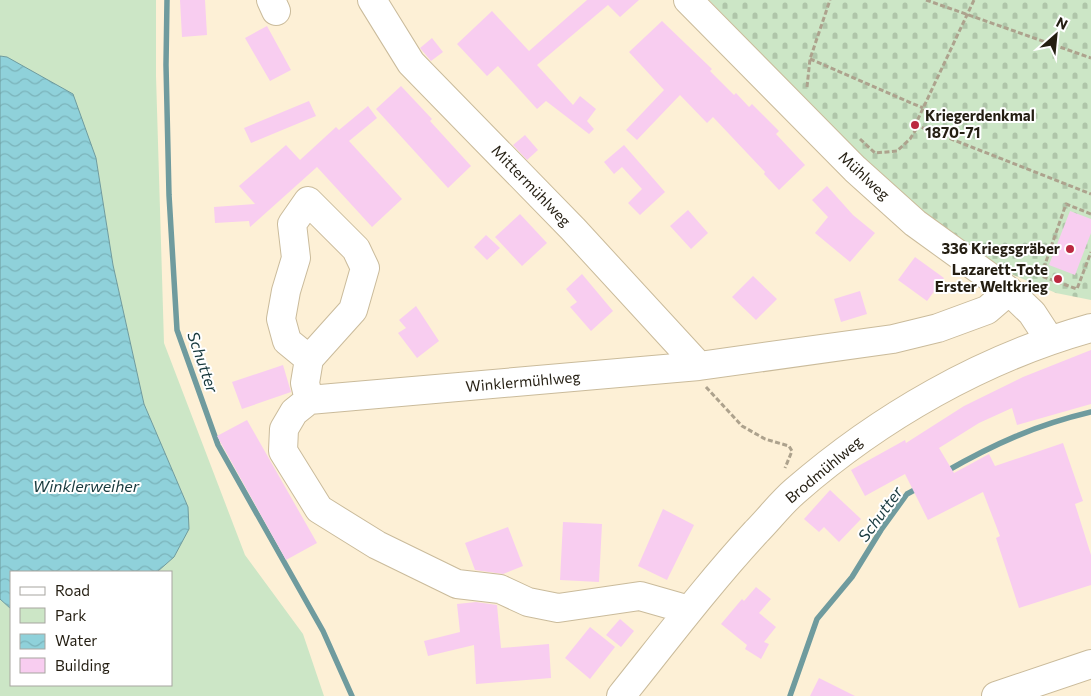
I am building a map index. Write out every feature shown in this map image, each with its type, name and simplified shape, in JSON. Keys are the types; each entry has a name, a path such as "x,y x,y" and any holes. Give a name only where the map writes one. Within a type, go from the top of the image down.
{"street":[{"name":"Mittermühlweg","path":"372,0 411,63 573,229 699,366"},
{"name":"Mühlweg","path":"688,0 855,170 915,223 1009,291 1032,312 1049,339"},
{"path":"309,360 286,341 280,319 296,258 292,224 308,201 356,249 365,268 354,310 309,360 305,384 309,400 294,412 284,429 283,451 319,509 378,545 457,584 500,589 528,602 558,608 640,596 689,610"},
{"name":"Winklermühlweg","path":"309,400 699,366 893,339 938,328 987,310 1009,291"},
{"name":"Brodmühlweg","path":"621,696 689,610 794,492 854,443 903,411 999,360 1049,339 1091,328"},
{"path":"996,696 1091,664"}],"path":[{"path":"814,94 806,87 810,59 830,0"},
{"path":"926,0 1091,58"},
{"path":"855,133 875,153 897,151 910,139 918,126 923,108 974,0"},
{"path":"810,59 923,108"},
{"path":"918,126 1091,194"},
{"path":"1091,213 1066,204 1040,276 1077,289 1091,252"},
{"path":"699,366 707,391 742,426 765,439 789,446 792,451 783,473"}],"green space":[{"path":"0,0 156,0 156,76 164,343 245,555 303,634 324,696 0,696 0,599 10,608 10,686 172,686 172,571 158,571 174,557 188,507 144,404 113,265 96,158 7,57 0,56"},
{"path":"709,0 1091,0 1091,300 1056,293 1011,274 924,216 835,131"}],"water":[{"name":"Winklerweiher","path":"0,56 7,57 73,94 96,158 113,265 144,404 188,507 189,529 174,557 158,571 10,571 10,608 0,599"}],"building":[{"path":"180,0 205,0 207,35 182,37"},
{"path":"587,0 639,0 620,17 608,5 537,65 573,105 580,96 596,109 587,121 594,129 589,134 546,101 537,109 498,66 487,76 457,44 492,11 529,51"},
{"path":"662,21 712,69 710,71 734,95 736,93 749,107 752,104 779,131 776,134 805,165 779,190 764,174 765,172 713,117 707,123 680,95 637,140 626,130 664,90 629,52"},
{"path":"267,26 291,70 270,81 245,38"},
{"path":"432,38 443,52 431,61 420,48"},
{"path":"401,86 432,119 430,121 471,166 448,188 376,109"},
{"path":"309,101 316,116 251,143 244,128"},
{"path":"368,106 377,118 349,141 402,199 372,227 317,167 250,227 249,221 215,223 214,207 255,204 239,186 286,145 300,160 336,127 339,130"},
{"path":"525,135 538,150 527,160 513,145"},
{"path":"624,145 665,192 640,215 628,203 642,189 622,167 614,174 604,162"},
{"path":"827,186 853,215 875,233 850,262 815,233 828,217 812,200"},
{"path":"688,210 708,233 691,249 670,226"},
{"name":"336 Kriegsgräber","path":"1070,211 1091,219 1091,233 1075,275 1049,265"},
{"path":"520,214 547,243 522,266 495,237"},
{"path":"486,235 500,248 487,260 474,247"},
{"path":"915,257 944,278 927,301 898,280"},
{"path":"582,274 613,311 591,331 570,307 577,302 566,289"},
{"path":"753,276 777,299 756,320 732,297"},
{"path":"860,291 867,314 841,322 834,299"},
{"path":"416,306 439,341 417,358 398,333 406,328 399,320"},
{"path":"1091,350 1091,404 1017,425 1012,408 979,423 939,448 954,473 989,454 995,466 1063,443 1083,501 1075,504 1091,555 1091,585 1019,608 996,538 1000,536 983,492 928,520 905,474 865,496 851,470 905,440 906,443 964,406 1023,377"},
{"path":"283,365 291,392 242,409 232,382"},
{"path":"247,420 317,543 286,560 217,436"},
{"path":"830,490 861,519 839,542 824,527 819,532 804,519"},
{"path":"663,509 694,525 667,580 638,566"},
{"path":"563,522 602,524 599,582 560,580"},
{"path":"508,527 523,566 503,574 475,570 465,543"},
{"path":"756,587 771,599 759,613 776,627 764,642 769,644 761,659 745,649 747,645 721,624 742,599 744,601"},
{"path":"476,602 497,605 501,648 549,644 551,678 476,684 474,645 428,656 424,641 460,632 457,604"},
{"path":"620,619 634,631 621,647 606,635"},
{"path":"590,627 615,647 590,679 565,658"},
{"path":"819,678 855,696 810,696"}],"waterway":[{"name":"Schutter","path":"167,0 166,65 169,195 177,330 218,445 323,631 352,696"},
{"name":"Schutter","path":"945,472 1016,436 1091,412"},
{"name":"Schutter","path":"790,696 817,619 852,577 881,530 907,494 920,487"}],"place":[{"name":"Kriegerdenkmal 1870-71","path":"915,125"},
{"name":"336 Kriegsgräber","path":"1070,249"},
{"name":"Lazarett-Tote Erster Weltkrieg","path":"1058,279"}]}
